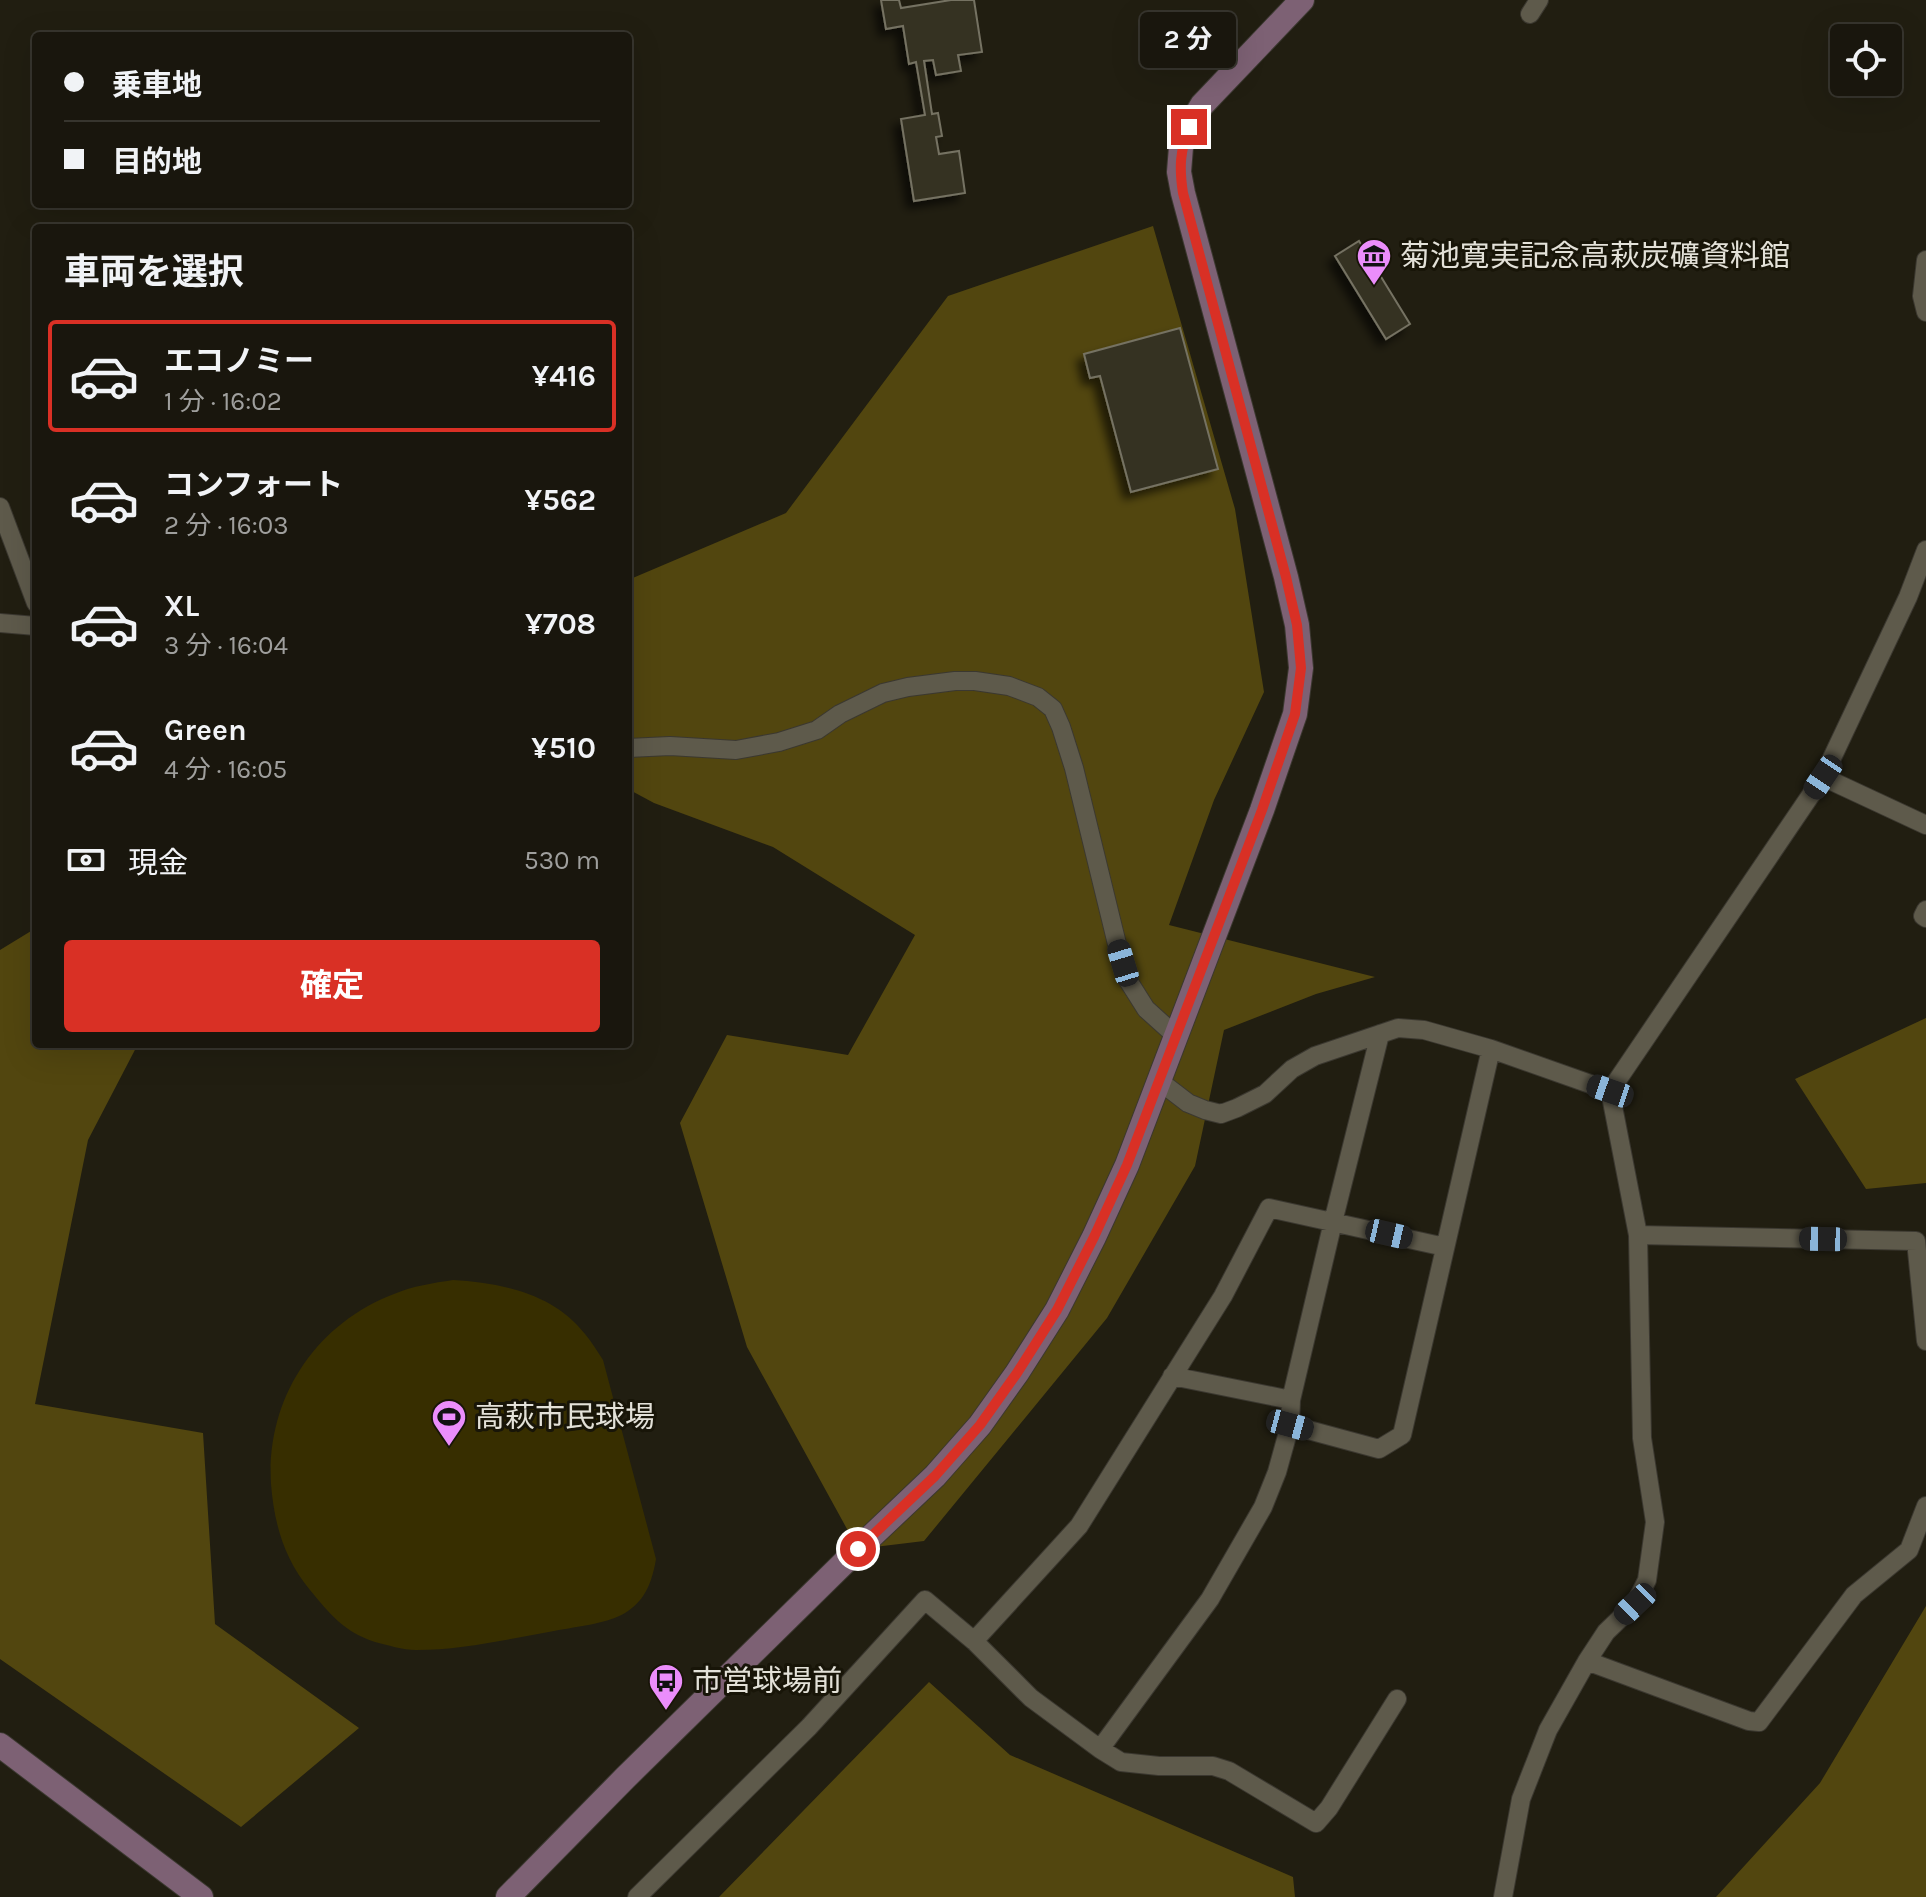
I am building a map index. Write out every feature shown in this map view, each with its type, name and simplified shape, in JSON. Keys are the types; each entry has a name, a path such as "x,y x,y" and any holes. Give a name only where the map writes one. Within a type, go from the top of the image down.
{"street":[{"path":"508,1897 935,1476 980,1425 1057,1310 1127,1165 1295,714 1301,668 1297,625 1179,172 1181,147 1202,105 1302,0"},
{"path":"1926,260 1922,296 1926,312"},
{"path":"0,507 32,592"},
{"path":"1503,1897 1521,1799 1548,1730 1606,1632 1635,1604 1647,1580 1655,1522 1642,1438 1638,1235 1610,1091 1823,777 1908,597 1926,550"},
{"path":"0,623 32,626"},
{"path":"632,748 670,746 736,750 779,742 817,730 840,714 883,693 908,687 975,681 1009,686 1038,697 1053,709 1074,768 1129,982 1146,1009 1176,1036"},
{"path":"1823,777 1926,825"},
{"path":"1926,910 1923,916 1926,918"},
{"path":"1158,1080 1188,1103 1221,1114 1265,1094 1292,1069 1315,1056 1398,1028 1424,1030 1491,1049 1610,1091"},
{"path":"1100,1749 1210,1599 1263,1507 1277,1472 1290,1425 1291,1400 1380,1034"},
{"path":"1290,1425 1379,1449 1402,1435 1491,1049"},
{"path":"974,1641 1079,1526 1223,1296 1269,1208 1445,1247"},
{"path":"1638,1235 1916,1241 1926,1341"},
{"path":"1172,1376 1291,1400"},
{"path":"1587,1661 1749,1721 1759,1722 1854,1595 1909,1550 1926,1506"},
{"path":"637,1897 809,1727 925,1600 974,1641 1031,1698 1121,1762 1213,1766 1229,1771 1316,1823 1329,1808 1397,1699"},
{"path":"0,1745 201,1897"}],"shaded area":[{"path":"1153,226 1235,509 1264,692 1214,800 1169,925 1375,977 1316,994 1224,1030 1195,1166 1107,1318 924,1541 858,1549 747,1347 680,1123 727,1035 848,1055 915,935 773,847 654,803 632,791 632,578 786,513 948,296"},
{"path":"32,930 32,1048 136,1048 88,1140 35,1404 203,1433 215,1624 359,1728 241,1827 0,1659 0,950"},
{"path":"1926,1018 1926,1183 1866,1189 1795,1079"},
{"name":"高萩市民球場","path":"453,1280 507,1288 542,1300 572,1320 603,1360 656,1559 651,1580 643,1595 634,1607 622,1615 485,1644 433,1650 406,1649 364,1638 346,1627 317,1598 293,1566 275,1513 271,1484 272,1453 277,1423 287,1394 301,1368 341,1324 366,1307 408,1289"},
{"path":"1926,1606 1926,1897 1716,1897 1820,1783"},
{"path":"929,1682 1010,1755 1293,1877 1295,1897 719,1897"}],"building":[{"path":"881,0 899,0 901,8 951,0 974,0 982,52 958,55 961,71 936,75 933,60 924,61 932,114 938,113 942,136 936,137 939,154 959,151 965,193 914,201 901,119 925,115 916,62 909,64 903,26 886,29"},
{"path":"1359,241 1410,324 1386,339 1335,256"},
{"path":"1180,328 1218,469 1131,492 1100,376 1090,378 1084,354"}],"place":[{"name":"菊池寛実記念高萩炭礦資料館","path":"1374,287"},
{"name":"高萩市民球場","path":"449,1448"},
{"name":"市営球場前","path":"666,1712"}],"route":[{"path":"858,1549 935,1476 980,1425 1057,1310 1127,1165 1262,810 1295,714 1301,668 1297,625 1179,172 1181,147 1189,127"}]}
